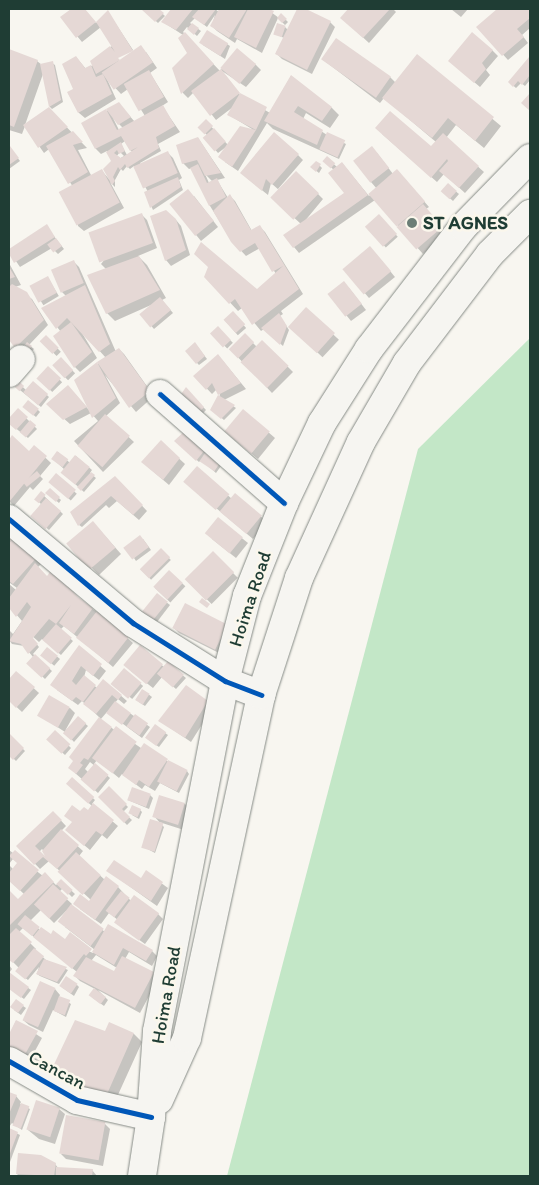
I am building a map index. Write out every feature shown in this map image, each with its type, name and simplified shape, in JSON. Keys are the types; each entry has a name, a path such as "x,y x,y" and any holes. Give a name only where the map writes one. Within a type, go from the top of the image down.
{"main road":[{"name":"Hoima Road","path":"142,1176 151,1118 157,1031 225,681 247,596 284,503 322,423 369,349 463,227 530,158"},
{"name":"Hoima Road","path":"151,1118 187,1038 261,695 299,578 361,442 407,364 490,254 530,214"},
{"path":"160,394 284,503"},
{"path":"9,519 133,623 225,681 261,695"},
{"name":"Cancan","path":"9,1061 77,1100 151,1118"}],"green space":[{"path":"530,338 530,1176 227,1176 418,449"}],"building":[{"path":"71,9 85,9 96,22 76,38 60,17"},
{"path":"141,9 159,9 164,13 155,22"},
{"path":"171,9 193,9 176,30 161,22"},
{"path":"199,9 216,9 204,25 192,17"},
{"path":"219,9 247,9 229,38 210,26"},
{"path":"248,9 269,9 274,11 256,48 234,37"},
{"path":"297,9 306,9 331,21 307,70 275,54"},
{"path":"348,9 390,9 363,38 340,18"},
{"path":"497,9 530,9 530,18 517,29 524,37 502,56 476,27"},
{"path":"108,10 133,51 118,58 120,60 96,74 90,61 110,46 115,52 96,22"},
{"path":"281,13 287,19 282,23 277,18"},
{"path":"192,23 199,28 194,35 187,29"},
{"path":"277,23 286,26 282,37 273,34"},
{"path":"207,30 228,43 220,56 199,43"},
{"path":"185,32 214,64 181,94 172,68 187,53 178,38"},
{"path":"472,32 493,50 482,63 486,69 474,83 448,61"},
{"path":"336,38 391,76 376,98 321,59"},
{"path":"141,45 153,62 114,90 102,73"},
{"path":"237,48 256,64 239,84 220,68"},
{"path":"9,49 38,60 14,127 9,125"},
{"path":"417,54 494,117 475,141 448,118 432,138 382,98"},
{"path":"76,56 85,68 91,65 96,77 103,74 112,94 78,113 67,92 73,89 62,64"},
{"path":"529,57 530,75 522,85 518,81 513,87 508,82"},
{"path":"53,61 61,100 49,107 40,64"},
{"path":"221,69 240,93 210,116 191,91"},
{"path":"149,70 164,97 139,111 124,84"},
{"path":"291,75 332,107 322,121 298,106 294,112 323,130 317,145 264,121"},
{"path":"240,93 267,107 256,130 227,115"},
{"path":"530,93 530,111 521,103"},
{"path":"119,102 131,117 118,125 106,109"},
{"path":"163,105 175,126 156,137 159,148 127,168 125,164 120,170 118,167 113,177 115,181 112,185 103,169 111,161 106,152 121,142 125,151 119,154 117,150 114,153 121,158 138,147 130,151 121,136 95,149 81,123 106,109 117,130"},
{"path":"49,107 68,127 38,148 23,125"},
{"path":"390,111 431,146 443,133 479,166 459,188 439,171 448,161 447,159 431,178 375,128"},
{"path":"206,119 213,126 205,135 198,127"},
{"path":"240,126 256,130 232,167 218,157"},
{"path":"214,128 226,142 214,151 203,138"},
{"path":"73,131 83,142 73,145 88,172 68,184 46,146"},
{"path":"274,132 299,154 272,185 266,179 262,191 240,173"},
{"path":"327,132 345,140 338,157 319,149"},
{"path":"198,137 221,173 205,176 197,160 182,164 176,145"},
{"path":"372,146 389,168 370,183 353,161"},
{"path":"9,147 19,158 9,165"},
{"path":"168,151 178,173 143,188 133,166"},
{"path":"327,156 335,163 331,168 322,161"},
{"path":"316,161 321,164 316,172 310,167"},
{"path":"342,162 368,195 293,248 283,235 344,193 328,173"},
{"path":"198,164 207,183 217,178 226,197 209,206 190,168"},
{"path":"102,169 120,203 77,226 59,192"},
{"path":"397,169 425,201 397,226 368,194"},
{"path":"296,171 319,193 293,220 270,198"},
{"path":"178,177 181,187 150,208 144,192"},
{"path":"448,183 457,191 450,199 441,191"},
{"path":"188,189 214,221 195,236 169,204"},
{"path":"230,194 251,230 260,225 299,289 252,325 235,299 229,304 204,277 208,267 194,254 201,242 257,289 283,266 272,272 255,243 240,252 231,242 213,211"},
{"path":"423,204 443,227 416,250 397,227"},
{"path":"166,210 176,219 186,250 165,261 150,216"},
{"path":"142,213 153,243 99,263 88,232"},
{"path":"379,214 397,234 383,247 365,227"},
{"path":"47,224 55,237 14,263 9,254 9,249"},
{"path":"56,238 62,246 53,253 47,245"},
{"path":"370,246 391,271 364,294 342,269"},
{"path":"139,256 160,290 106,314 87,275"},
{"path":"74,260 84,283 61,293 51,270"},
{"path":"9,267 15,277 9,279"},
{"path":"48,276 57,293 38,303 29,286"},
{"path":"344,281 362,304 345,317 327,294"},
{"path":"12,284 27,292 44,320 15,348 9,340 9,287"},
{"path":"85,285 110,344 99,352 67,318 56,329 41,308"},
{"path":"160,297 171,310 150,327 139,314"},
{"path":"306,307 335,333 317,353 288,327"},
{"path":"233,311 245,324 236,333 223,320"},
{"path":"279,313 287,326 280,345 261,328"},
{"path":"71,322 92,352 74,368 53,336"},
{"path":"218,326 231,340 223,347 210,334"},
{"path":"245,333 254,342 238,358 229,349"},
{"path":"46,335 59,348 52,354 40,341"},
{"path":"262,340 289,366 267,388 240,362"},
{"path":"27,342 32,346 26,353 22,349"},
{"path":"195,342 205,356 196,364 185,351"},
{"path":"119,348 150,391 129,408 97,362"},
{"path":"218,354 241,383 218,395 212,383 206,390 193,376"},
{"path":"61,357 73,370 64,378 52,365"},
{"path":"97,362 116,398 92,418 74,380"},
{"path":"48,366 61,378 50,391 36,378"},
{"path":"13,376 24,386 19,391 9,382"},
{"path":"33,381 48,394 38,405 23,392"},
{"path":"68,385 87,407 63,420 46,404"},
{"path":"186,387 204,407 193,420 177,400"},
{"path":"218,395 235,405 221,419 210,410"},
{"path":"28,400 39,409 33,416 22,407"},
{"path":"18,408 28,417 16,430 9,424 9,418"},
{"path":"243,409 270,431 251,454 224,431"},
{"path":"105,414 130,436 102,467 77,446"},
{"path":"30,420 36,425 26,437 20,432"},
{"path":"189,427 208,446 196,461 174,441"},
{"path":"12,435 29,451 34,445 47,456 9,502 9,440"},
{"path":"161,440 180,458 163,480 141,462"},
{"path":"57,451 68,459 62,467 51,459"},
{"path":"205,453 220,463 214,471 199,461"},
{"path":"75,455 90,467 75,485 61,473"},
{"path":"197,466 229,494 216,510 183,482"},
{"path":"37,471 41,476 27,487 23,482"},
{"path":"91,472 95,475 81,491 77,487"},
{"path":"56,473 76,490 68,499 48,482"},
{"path":"115,476 143,505 133,515 111,496 78,526 70,512"},
{"path":"50,488 60,497 56,502 45,493"},
{"path":"41,491 46,495 39,503 34,500"},
{"path":"235,493 262,515 246,534 220,511"},
{"path":"46,498 61,511 45,529 30,516"},
{"path":"218,517 243,537 230,553 205,533"},
{"path":"93,521 115,548 89,570 66,543"},
{"path":"9,533 39,555 13,584 9,581 9,543 14,538 9,542"},
{"path":"140,535 149,547 132,560 123,548"},
{"path":"161,548 170,557 149,578 140,569"},
{"path":"213,551 234,572 206,600 185,579"},
{"path":"35,563 47,576 53,568 78,597 93,608 74,634 59,623 71,605 56,624 49,619 33,638 38,644 28,654 21,644 9,641 31,607 27,602 16,617 9,608 9,598"},
{"path":"169,570 183,583 167,600 153,587"},
{"path":"157,593 168,602 153,620 142,612"},
{"path":"202,598 210,604 207,608 199,602"},
{"path":"185,603 228,625 215,650 172,628"},
{"path":"97,611 129,636 108,663 76,638"},
{"path":"56,624 72,638 58,654 42,640"},
{"path":"79,645 102,664 93,676 81,666 72,681 76,685 84,675 96,685 83,702 76,697 72,701 50,685"},
{"path":"140,645 163,664 146,684 123,665"},
{"path":"47,647 58,656 51,664 40,656"},
{"path":"35,654 50,668 41,678 26,664"},
{"path":"168,661 184,675 173,688 157,674"},
{"path":"124,668 142,683 128,699 111,684"},
{"path":"16,671 35,687 16,708 9,701 9,679"},
{"path":"103,679 122,695 118,700 112,695 96,714 83,704"},
{"path":"186,685 208,701 185,738 158,721"},
{"path":"142,689 150,694 143,705 135,700"},
{"path":"49,695 70,707 58,728 37,716"},
{"path":"115,701 131,713 122,725 106,713"},
{"path":"135,714 148,723 140,735 126,726"},
{"path":"78,716 86,723 71,741 63,733"},
{"path":"99,717 112,727 88,760 84,758 80,763 83,765 76,774 68,768 73,761 69,757"},
{"path":"155,724 166,732 156,746 145,738"},
{"path":"116,726 137,742 113,774 92,758"},
{"path":"55,730 70,744 61,754 46,740"},
{"path":"10,734 24,748 13,760 9,756"},
{"path":"144,743 168,759 149,787 139,780 136,785 122,775"},
{"path":"168,760 188,770 177,791 157,781"},
{"path":"95,763 109,775 94,791 81,780"},
{"path":"72,777 94,797 88,804 66,784"},
{"path":"109,786 127,804 122,809 130,817 124,823 98,797"},
{"path":"132,787 151,794 146,807 127,800"},
{"path":"159,795 185,803 178,825 152,817"},
{"path":"93,803 114,820 102,835 96,831 84,846 65,830 72,822 64,816 72,805 80,811 84,807 88,810"},
{"path":"132,805 141,809 137,817 128,813"},
{"path":"53,811 62,820 35,846 45,856 42,851 61,829 79,845 57,869 43,857 34,865 16,846"},
{"path":"150,819 163,823 155,852 141,848"},
{"path":"15,850 39,870 20,891 9,881 9,873 17,863 9,856"},
{"path":"76,852 101,875 82,895 58,872"},
{"path":"114,860 141,878 146,870 163,882 151,901 106,871"},
{"path":"45,872 54,882 9,926 9,890 18,899"},
{"path":"106,876 119,886 95,920 73,904 80,894 89,901"},
{"path":"61,879 73,890 68,895 56,884"},
{"path":"53,884 68,898 49,919 34,904"},
{"path":"121,891 130,898 114,917 106,911"},
{"path":"134,895 159,913 139,941 114,923"},
{"path":"71,904 104,929 91,946 58,922"},
{"path":"25,915 40,927 32,936 17,924"},
{"path":"108,924 153,950 146,961 123,948 114,965 92,952"},
{"path":"41,927 51,934 53,930 65,939 70,932 92,949 86,956 84,954 72,969 33,937"},
{"path":"16,928 32,942 13,963 9,960 9,935"},
{"path":"34,948 44,956 25,979 15,971"},
{"path":"122,956 154,972 135,1008 73,976 86,957 114,971"},
{"path":"44,959 67,967 57,982 36,974"},
{"path":"9,972 29,987 21,998 9,989"},
{"path":"66,976 78,984 71,994 59,986"},
{"path":"40,981 56,988 38,1027 23,1020"},
{"path":"94,988 106,997 101,1004 89,995"},
{"path":"59,996 70,1000 65,1015 54,1011"},
{"path":"16,999 24,1005 18,1013 10,1007"},
{"path":"16,1020 38,1031 23,1058 9,1050 9,1034"},
{"path":"75,1020 105,1031 109,1022 134,1033 104,1101 48,1077"},
{"path":"9,1092 17,1095 9,1114"},
{"path":"36,1100 60,1108 50,1137 26,1129"},
{"path":"21,1103 29,1106 21,1129 12,1125"},
{"path":"66,1115 105,1122 99,1160 59,1153"},
{"path":"9,1128 18,1132 9,1156"},
{"path":"18,1153 41,1155 56,1163 54,1176 16,1174"},
{"path":"56,1167 93,1169 92,1176 56,1176"}],"cycle path":[{"path":"160,394 284,503"},
{"path":"9,519 133,623 225,681 261,695"},
{"path":"9,1061 77,1100 151,1117"}],"place":[{"name":"ST AGNES","path":"412,223"}]}
